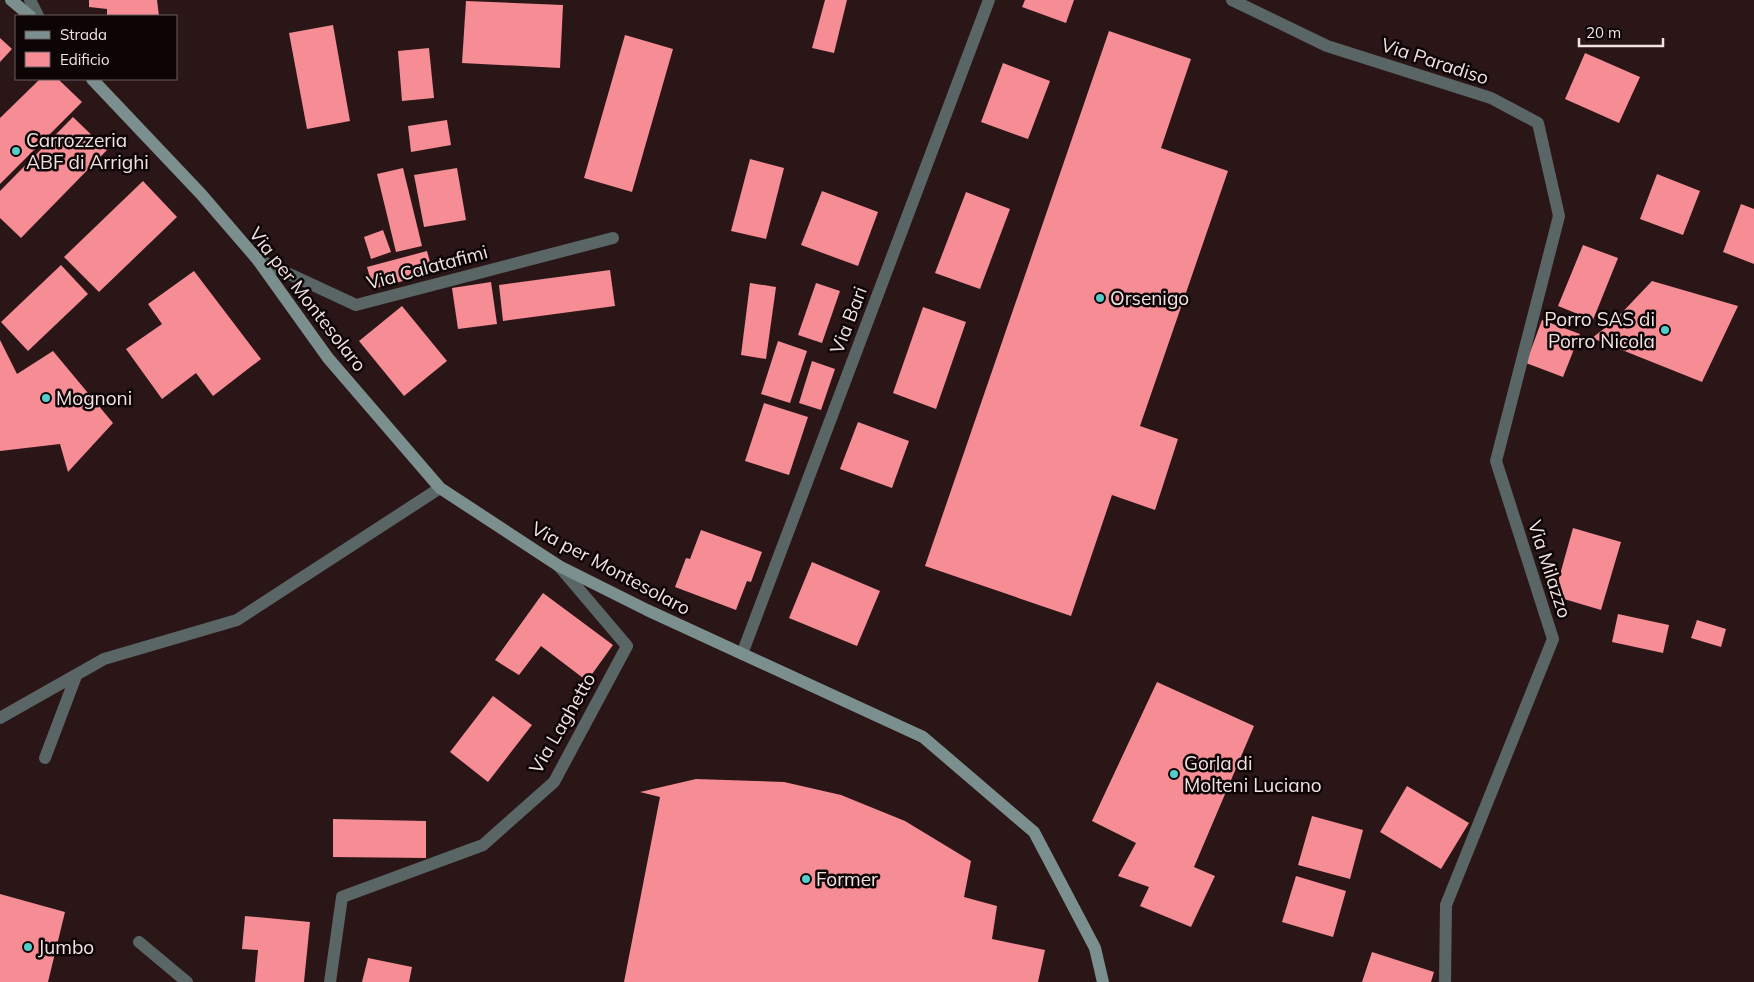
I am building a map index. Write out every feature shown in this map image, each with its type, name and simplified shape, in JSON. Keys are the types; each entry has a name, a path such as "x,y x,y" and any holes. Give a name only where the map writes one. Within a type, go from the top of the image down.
{"main road":[{"path":"11,0 29,15"},
{"name":"Via per Montesolaro","path":"93,80 201,194 257,259 328,358 440,488 559,566 647,610 923,737 1034,832 1095,948 1103,982"}],"street":[{"path":"30,0 38,15"},
{"name":"Via Bari","path":"742,654 990,0"},
{"name":"Via Paradiso","path":"1232,0 1327,46 1491,98 1538,123 1558,216"},
{"name":"Via Milazzo","path":"1445,982 1446,905 1554,639 1496,461 1558,216"},
{"name":"Via Calatafimi","path":"257,259 356,305 613,238"},
{"path":"0,718 104,659 237,620 440,488"},
{"name":"Via Laghetto","path":"330,982 342,897 483,845 554,782 627,646 559,566"},
{"path":"45,758 76,676"},
{"path":"139,942 187,982"}],"building":[{"path":"89,0 157,0 159,15 107,15 107,9 89,7"},
{"path":"825,0 847,0 834,53 812,48"},
{"path":"1025,0 1074,0 1066,23 1022,7"},
{"path":"466,1 563,5 560,68 462,63"},
{"path":"333,25 350,121 307,129 289,33"},
{"name":"Orsenigo","path":"1109,31 1191,59 1161,148 1228,171 1140,426 1178,439 1155,510 1112,495 1071,616 925,566"},
{"path":"625,35 673,49 632,192 584,178"},
{"path":"0,38 12,49 0,62"},
{"path":"429,48 434,98 402,101 398,51"},
{"path":"1585,53 1640,77 1619,123 1565,99"},
{"path":"1003,63 1050,81 1028,139 981,122"},
{"name":"Carrozzeria ABF di Arrighi","path":"39,80 59,80 82,102 0,184 0,118"},
{"path":"73,117 107,150 21,238 0,218 0,191"},
{"path":"447,120 451,145 411,152 408,126"},
{"path":"750,159 784,168 766,239 731,231"},
{"path":"403,168 422,246 396,252 377,174"},
{"path":"457,168 466,220 424,227 414,175"},
{"path":"1657,174 1700,191 1683,235 1640,219"},
{"path":"143,181 177,217 99,292 64,257"},
{"path":"822,191 878,212 858,266 801,245"},
{"path":"966,192 1010,209 980,289 935,273"},
{"path":"1741,204 1754,209 1754,264 1723,252"},
{"path":"383,230 391,252 371,259 364,237"},
{"path":"1583,245 1618,258 1593,320 1558,306"},
{"path":"427,251 433,273 373,289 367,267"},
{"path":"61,265 88,294 28,351 1,322"},
{"path":"610,270 615,306 503,321 499,285"},
{"path":"194,271 261,359 213,396 196,373 162,399 126,349 162,324 148,304"},
{"name":"Porro SAS di Porro Nicola","path":"1652,281 1738,306 1702,382 1592,338 1614,321"},
{"path":"491,282 497,324 458,329 452,288"},
{"path":"750,283 776,287 766,359 741,355"},
{"path":"816,283 840,291 822,343 798,335"},
{"path":"402,306 447,361 404,396 359,341"},
{"path":"923,307 966,322 936,409 893,393"},
{"path":"1542,320 1580,334 1563,377 1526,363"},
{"name":"Mognoni","path":"0,340 17,374 53,351 113,423 68,472 60,444 0,451"},
{"path":"778,341 807,351 790,403 761,394"},
{"path":"812,361 835,369 821,410 799,403"},
{"path":"764,403 808,417 789,475 745,461"},
{"path":"858,422 909,441 892,488 840,469"},
{"path":"1573,528 1621,542 1601,610 1554,596"},
{"path":"701,530 762,552 751,582 747,581 736,610 675,587 686,558 690,559"},
{"path":"812,562 880,591 857,646 789,618"},
{"path":"543,593 613,645 587,681 541,646 519,675 495,660"},
{"path":"1618,614 1669,625 1663,653 1612,642"},
{"path":"1697,620 1726,629 1721,647 1691,638"},
{"name":"Gorla di Molteni Luciano","path":"1157,682 1254,726 1194,867 1215,876 1191,927 1140,906 1149,887 1118,876 1136,843 1092,821"},
{"path":"493,696 532,725 488,782 450,752"},
{"name":"Former","path":"696,779 784,782 841,795 905,821 971,861 964,897 997,906 992,939 1045,950 1038,982 624,982 660,797 640,792"},
{"path":"1407,786 1469,823 1441,869 1380,832"},
{"path":"1312,816 1363,830 1350,879 1298,865"},
{"path":"333,819 426,821 426,858 333,857"},
{"path":"1296,876 1346,891 1333,937 1282,922"},
{"name":"Jumbo","path":"0,894 65,912 48,982 0,982"},
{"path":"245,916 310,922 304,982 255,982 258,950 242,949"},
{"path":"1372,952 1434,972 1431,982 1362,982"},
{"path":"368,958 412,967 409,982 362,982"}],"place":[{"name":"Carrozzeria ABF di Arrighi","path":"16,151"},
{"name":"Orsenigo","path":"1100,298"},
{"name":"Porro SAS di Porro Nicola","path":"1665,330"},
{"name":"Mognoni","path":"46,398"},
{"name":"Gorla di Molteni Luciano","path":"1174,774"},
{"name":"Former","path":"806,879"},
{"name":"Jumbo","path":"28,947"}]}
